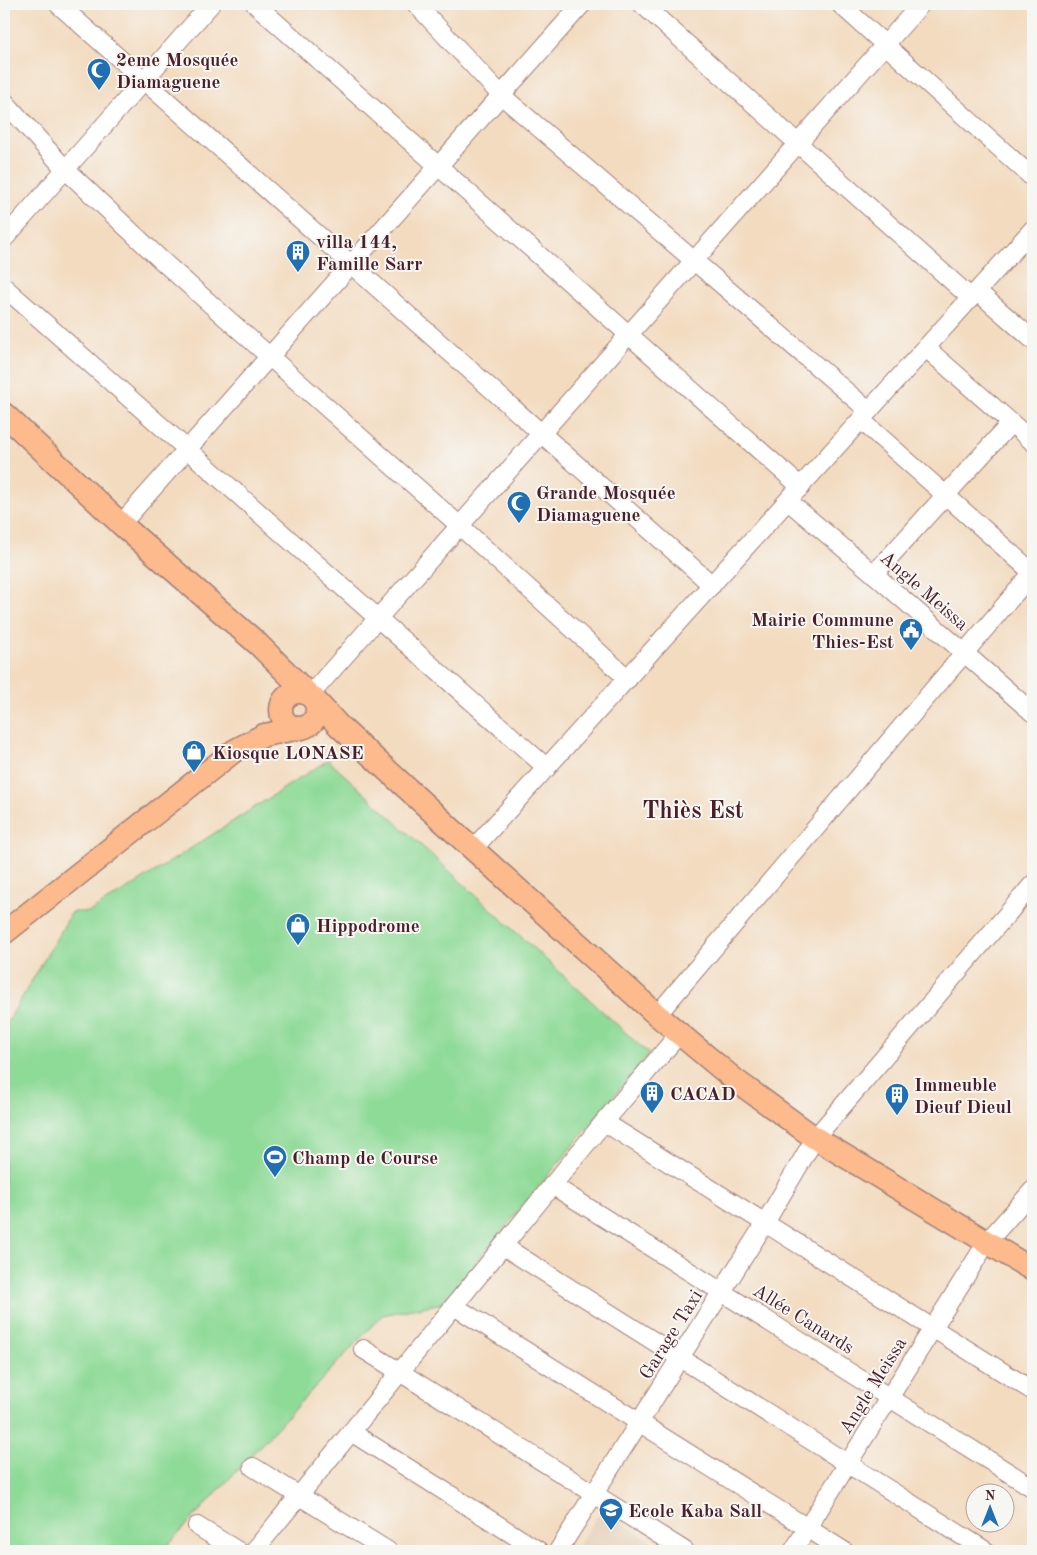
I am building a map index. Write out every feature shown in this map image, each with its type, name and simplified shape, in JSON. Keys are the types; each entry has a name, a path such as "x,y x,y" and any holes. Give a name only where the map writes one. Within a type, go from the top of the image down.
{"main road":[{"path":"4,414 121,524 258,644 300,698 318,711 312,723 303,727 264,735 234,751 4,933"},
{"path":"300,698 281,713 288,724 330,732 359,744"},
{"path":"300,698 339,726 473,850 657,1015 735,1080 815,1138 1033,1270"},
{"path":"234,751 252,730 300,698"}],"street":[{"path":"58,4 712,585"},
{"path":"4,239 211,4"},
{"path":"255,4 801,487"},
{"path":"416,4 501,95 694,260 865,415 945,494 1033,572 657,1015"},
{"path":"121,524 582,4"},
{"path":"642,4 798,143 974,295 1033,340"},
{"path":"840,4 1033,178"},
{"path":"300,698 378,618 921,4"},
{"path":"4,102 65,170 160,260 460,526 628,679"},
{"path":"473,850 1033,229"},
{"path":"4,287 547,768"},
{"path":"926,348 1033,442"},
{"path":"874,574 1011,422"},
{"name":"Angle Meissa","path":"788,501 965,652 1033,713"},
{"name":"Garage Taxi","path":"558,1551 765,1223 815,1138 1033,884"},
{"path":"254,1551 552,1185 679,1034"},
{"path":"604,1122 1033,1390"},
{"name":"Allée Canards","path":"552,1185 1033,1488"},
{"name":"Angle Meissa","path":"794,1551 987,1242 1033,1190"},
{"path":"503,1246 986,1551"},
{"path":"454,1306 844,1551"},
{"path":"363,1349 685,1551"},
{"path":"351,1432 539,1551"},
{"path":"253,1467 388,1551"},
{"path":"197,1526 238,1551"}],"shaded area":[{"name":"Ecole Kaba Sall","path":"601,1510 667,1551 575,1551"}],"green space":[{"name":"Champ de Course","path":"328,760 649,1054 442,1303 382,1315 162,1551 4,1551 4,1028 72,912 89,912"}],"place":[{"name":"2eme Mosquée Diamaguene","path":"99,91"},
{"name":"villa 144, Famille Sarr","path":"298,273"},
{"name":"Grande Mosquée Diamaguene","path":"519,524"},
{"name":"Mairie Commune Thies-Est","path":"911,651"},
{"name":"Kiosque LONASE","path":"194,773"},
{"name":"Hippodrome","path":"298,946"},
{"name":"CACAD","path":"652,1114"},
{"name":"Immeuble Dieuf Dieul","path":"897,1116"},
{"name":"Champ de Course","path":"275,1178"},
{"name":"Ecole Kaba Sall","path":"611,1531"}],"district":[{"name":"Thiès Est","path":"693,810"}]}
